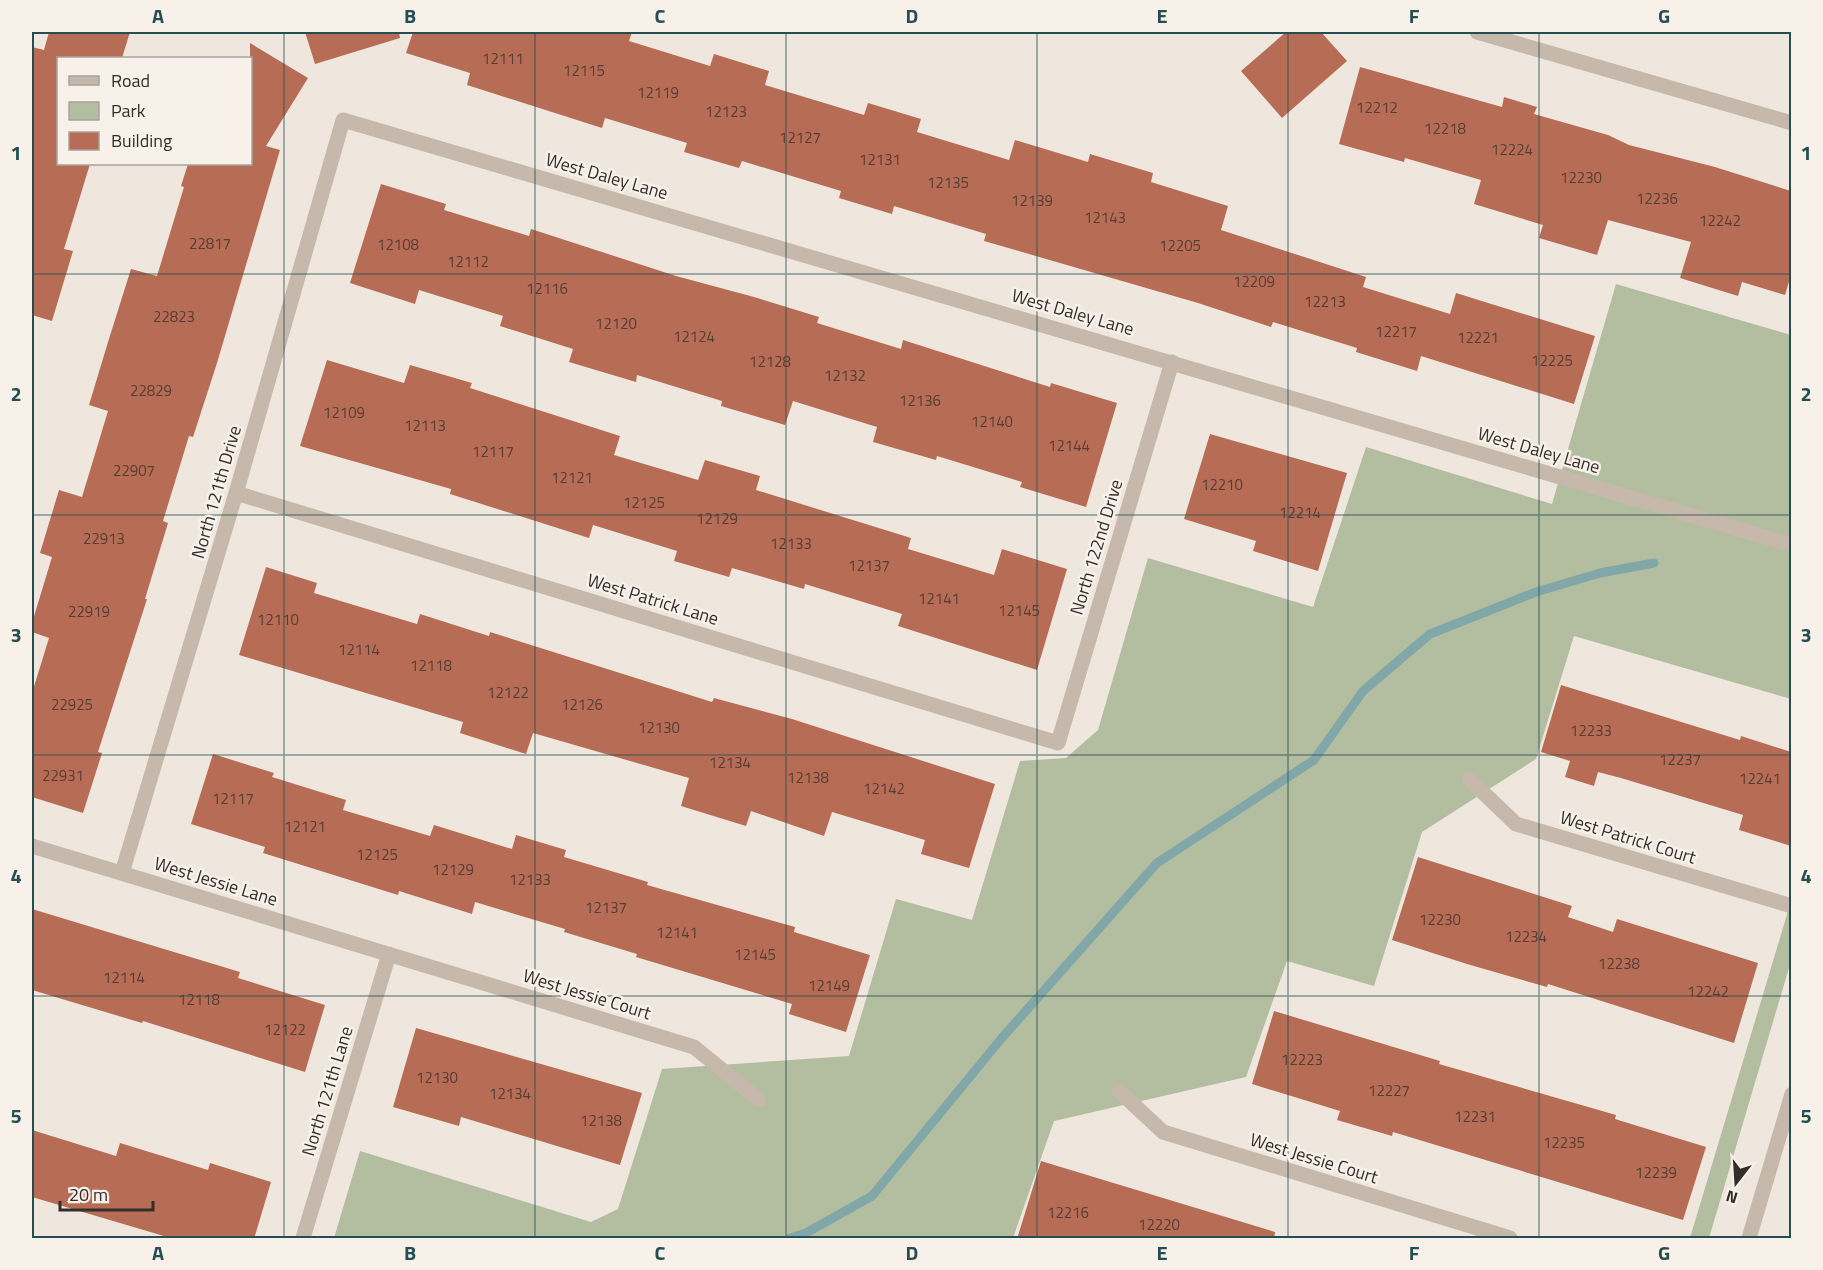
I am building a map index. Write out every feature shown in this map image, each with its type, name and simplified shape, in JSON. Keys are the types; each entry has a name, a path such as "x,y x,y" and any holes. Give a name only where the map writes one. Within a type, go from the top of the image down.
{"street":[{"path":"1477,32 1791,123"},
{"name":"West Daley Lane","path":"343,120 1791,545"},
{"name":"North 121th Drive","path":"122,873 236,493 343,120"},
{"name":"North 122nd Drive","path":"1058,743 1172,362"},
{"name":"West Patrick Lane","path":"236,493 1058,743"},
{"name":"West Patrick Court","path":"1469,779 1515,824 1791,906"},
{"name":"West Jessie Lane","path":"32,846 390,954"},
{"name":"West Jessie Court","path":"390,954 694,1047 759,1100"},
{"name":"North 121th Lane","path":"303,1239 390,954"},
{"name":"West Jessie Court","path":"1119,1091 1163,1131 1510,1239"},
{"path":"1749,1239 1791,1094"}],"green space":[{"path":"1616,284 1791,335 1791,699 1574,636 1536,759 1422,832 1374,986 1287,961 1246,1077 1054,1121 1013,1238 334,1238 360,1151 591,1222 618,1209 662,1069 849,1056 896,899 972,920 1020,761 1066,758 1098,730 1148,558 1313,607 1366,447 1552,504"},
{"path":"1791,901 1791,961 1709,1238 1690,1238"}],"building":[{"path":"49,32 130,32 122,57 57,57 57,165 90,165 64,249 73,251 52,321 32,315 32,47 44,50"},
{"path":"305,32 399,32 400,38 315,64"},
{"path":"413,32 632,32 629,41 710,66 714,54 769,71 765,85 864,115 868,103 921,119 917,132 1009,160 1015,140 1088,162 1090,154 1153,173 1151,182 1228,206 1221,230 1366,277 1363,287 1450,314 1456,293 1595,336 1574,404 1421,356 1417,371 1356,352 1357,348 1273,322 1271,327 1198,303 984,241 986,234 894,206 892,214 839,198 841,191 742,161 739,168 684,152 687,143 605,118 602,128 467,85 470,73 406,53"},
{"path":"1286,32 1321,32 1347,61 1282,118 1241,71"},
{"path":"250,43 308,78 266,146 280,150 217,363 193,437 189,436 163,521 168,523 145,599 147,599 98,752 102,753 83,813 32,797 32,693 49,638 32,632 32,623 52,557 40,553 59,490 82,497 108,411 89,405 131,269 157,276 184,187 181,186 188,165 252,165 252,57 250,57"},
{"path":"1360,67 1502,107 1504,97 1537,107 1534,114 1608,135 1629,145 1715,167 1791,191 1791,275 1785,295 1742,282 1738,296 1680,278 1691,242 1608,220 1597,255 1539,238 1543,225 1474,204 1481,180 1405,158 1404,162 1339,144"},
{"path":"381,184 446,204 444,210 529,236 531,229 676,276 819,317 817,323 901,349 903,340 1050,387 1051,383 1117,403 1086,507 1020,487 1022,482 937,456 936,460 873,442 877,427 793,401 785,425 721,406 722,401 637,375 636,382 569,362 573,349 500,326 503,316 419,290 415,304 350,283"},
{"path":"327,360 404,383 410,365 472,383 470,388 620,436 614,455 698,480 705,460 760,476 756,490 911,538 908,549 994,575 1002,549 1067,569 1037,670 898,626 902,614 805,584 804,589 732,568 729,577 674,561 677,551 593,525 589,538 450,494 451,489 300,446"},
{"path":"1210,434 1347,473 1318,571 1253,551 1256,541 1184,519"},
{"path":"266,567 317,583 314,593 417,624 420,614 489,636 490,632 712,702 714,698 792,719 995,784 969,868 921,854 925,840 832,812 824,836 751,811 746,826 681,806 689,778 533,733 526,754 460,733 463,722 239,655"},
{"path":"1561,685 1740,740 1741,736 1791,752 1791,846 1739,830 1743,815 1598,772 1594,786 1565,777 1570,761 1541,752"},
{"path":"213,754 274,773 272,777 346,800 343,810 430,836 434,825 512,849 516,835 566,850 564,857 648,882 647,885 795,927 794,932 870,955 846,1032 789,1014 792,1004 636,957 637,954 564,932 565,929 475,902 472,914 399,891 398,895 263,853 265,847 191,824"},
{"path":"1418,857 1572,906 1568,917 1613,932 1617,919 1758,963 1734,1043 1548,984 1547,987 1392,940"},
{"path":"32,909 240,972 238,978 325,1005 305,1072 143,1021 142,1023 32,990"},
{"path":"1274,1011 1440,1061 1439,1064 1616,1115 1615,1119 1706,1147 1683,1220 1393,1132 1392,1136 1337,1120 1340,1111 1252,1084"},
{"path":"416,1028 642,1093 620,1165 461,1117 459,1126 393,1107"},
{"path":"32,1130 116,1156 120,1143 208,1170 210,1163 271,1182 254,1239 174,1239 32,1197"},
{"path":"1041,1161 1275,1232 1274,1239 1017,1239"}],"waterway":[{"path":"790,1238 806,1233 872,1196 1001,1039 1157,863 1314,760 1363,691 1430,634 1536,592 1600,573 1654,563"}]}
